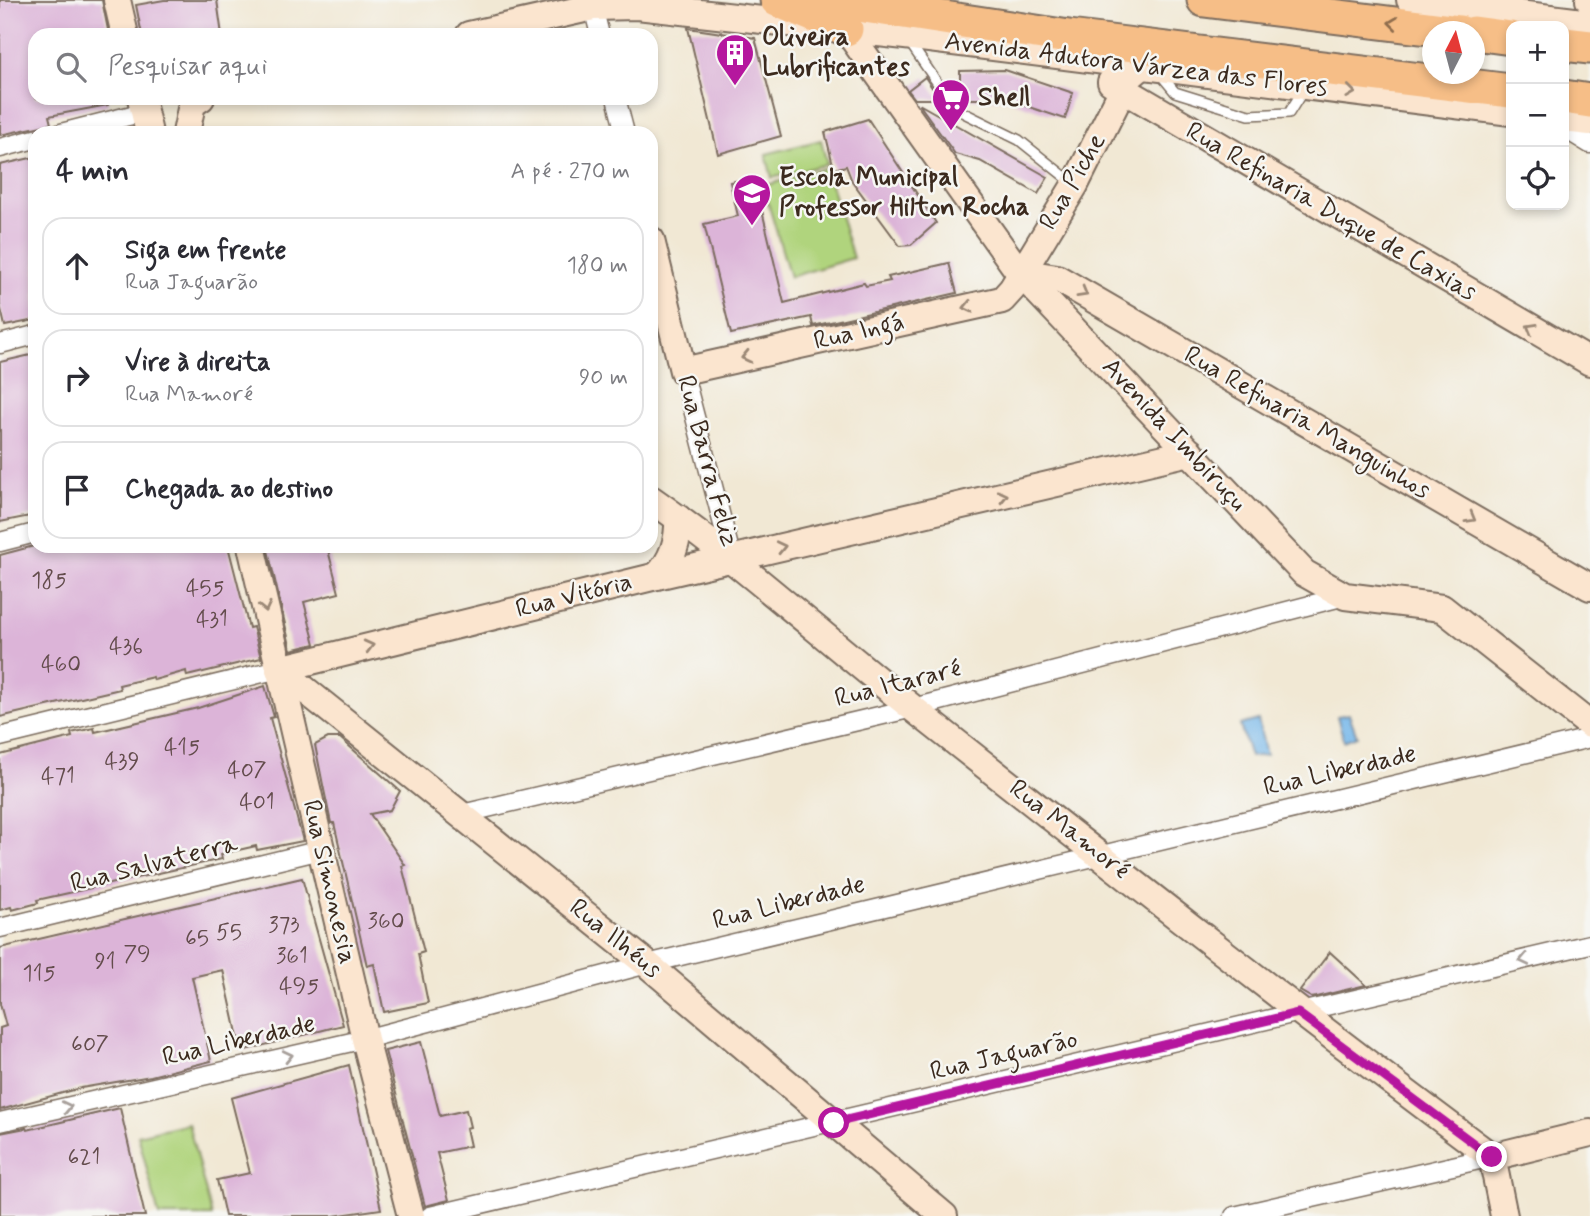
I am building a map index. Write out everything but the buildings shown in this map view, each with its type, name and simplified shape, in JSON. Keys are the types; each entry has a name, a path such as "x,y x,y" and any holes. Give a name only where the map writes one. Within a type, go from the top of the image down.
{"highway":[{"path":"776,0 846,29"},
{"path":"825,0 1069,37 1506,90"},
{"path":"1204,0 1422,27"},
{"path":"1485,34 1506,37"},
{"path":"1569,45 1590,47"},
{"path":"1569,98 1590,101"}],"street":[{"path":"117,0 123,28"},
{"path":"1410,0 1590,23"},
{"name":"Avenida Adutora Várzea das Flores","path":"500,28 593,7 636,6 905,36 1506,112"},
{"path":"593,7 598,28"},
{"name":"Avenida Imbiruçu","path":"846,29 1019,272 1304,573 1345,596 1442,608 1590,725"},
{"name":"Rua Refinaria Duque de Caxias","path":"1074,57 1124,91 1590,362"},
{"name":"Rua Piche","path":"1019,272 1075,185 1129,77 1149,67"},
{"path":"187,126 192,105"},
{"path":"618,105 623,126"},
{"path":"92,126 145,114 161,126"},
{"path":"1569,120 1590,122"},
{"path":"1569,131 1590,144"},
{"path":"0,148 28,141"},
{"name":"Rua Barra Feliz","path":"658,269 732,559"},
{"name":"Rua Ingá","path":"683,371 1002,300 1012,289 1019,272"},
{"name":"Rua Refinaria Manguinhos","path":"1019,272 1057,278 1590,587"},
{"path":"0,344 28,337"},
{"name":"Rua Vitória","path":"0,737 657,576 1191,452"},
{"name":"Rua Mamoré","path":"658,504 732,559 913,708 1492,1157"},
{"path":"657,576 674,551 678,518"},
{"path":"0,542 28,535"},
{"name":"Rua Simonesia","path":"253,553 279,668 304,704 321,850 365,1039 411,1216"},
{"name":"Rua Itararé","path":"461,814 913,708 1345,596"},
{"path":"304,704 314,669 326,656"},
{"name":"Rua Ilhéus","path":"279,668 304,704 461,814 647,964 944,1216"},
{"name":"Rua Liberdade","path":"0,1122 365,1039 647,964 1590,738"},
{"name":"Rua Salvaterra","path":"0,928 321,850"},
{"name":"Rua Jaguarão","path":"430,1216 1590,944"},
{"path":"1234,1216 1590,1133"},
{"path":"1492,1157 1504,1216"}],"lane":[{"path":"905,36 945,94 964,113 1019,140 1075,185"}],"green space":[{"path":"821,140 827,164 772,178 766,154"},
{"path":"826,168 853,258 790,277 763,186"},
{"path":"188,1123 212,1216 159,1216 138,1135"}],"water":[{"path":"1349,714 1357,736 1344,741 1337,716"},
{"path":"1258,720 1266,755 1250,757 1240,725"}],"place":[{"name":"Oliveira Lubrificantes","path":"735,87"},
{"name":"Shell","path":"951,132"},
{"name":"Escola Municipal Professor Hilton Rocha","path":"752,227"}],"route":[{"path":"834,1123 1298,1013 1492,1157"}]}
